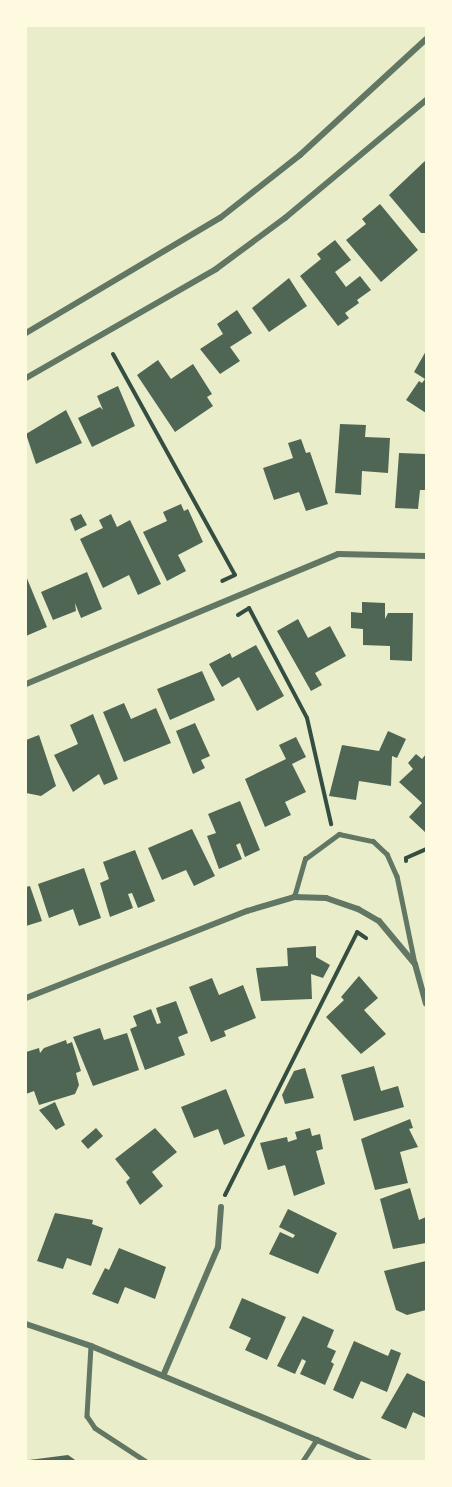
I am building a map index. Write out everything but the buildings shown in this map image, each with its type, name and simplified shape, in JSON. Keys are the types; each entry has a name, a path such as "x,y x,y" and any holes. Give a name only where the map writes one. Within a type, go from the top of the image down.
{"street":[{"path":"26,333 220,218 300,155 426,39"},
{"path":"26,378 216,269 285,218 426,100"},
{"path":"26,684 338,554 426,556"},
{"path":"26,998 247,911 294,897 326,898 358,909 390,931 415,964 426,1004"},
{"path":"163,1376 218,1247 221,1207"},
{"path":"26,1324 91,1346 369,1461"}],"lane":[{"path":"294,897 304,859 339,834 373,841 387,855 397,876 415,964"},
{"path":"91,1346 87,1416 95,1428 147,1461"},
{"path":"302,1461 317,1439"}],"path":[{"path":"113,354 235,575 222,581"},
{"path":"238,615 249,608 307,718 329,824 341,823"},
{"path":"406,868 406,858 426,849"},
{"path":"221,1207 235,1169 357,933 366,938"}]}
